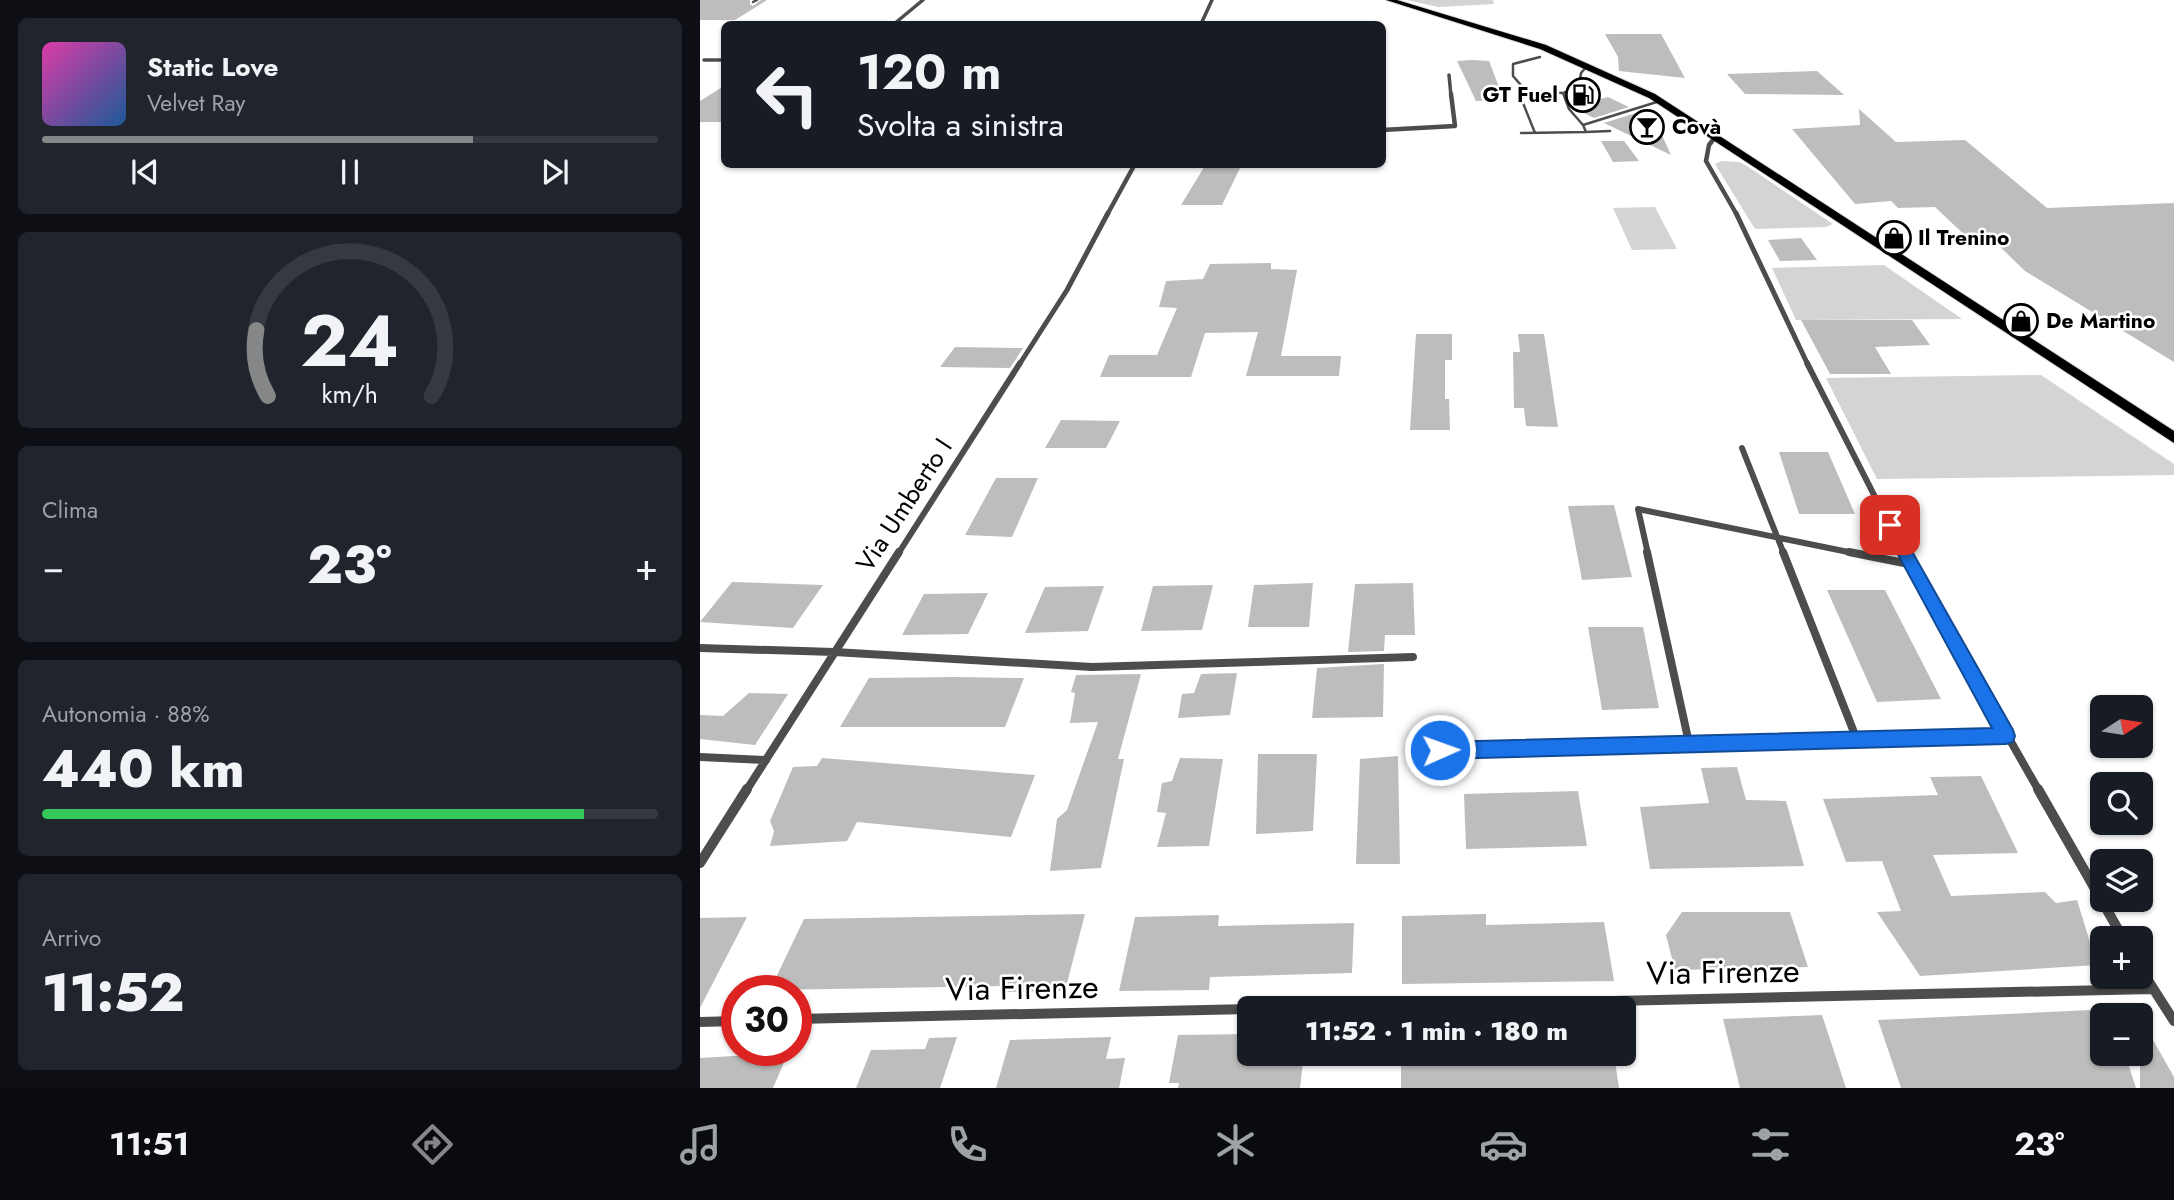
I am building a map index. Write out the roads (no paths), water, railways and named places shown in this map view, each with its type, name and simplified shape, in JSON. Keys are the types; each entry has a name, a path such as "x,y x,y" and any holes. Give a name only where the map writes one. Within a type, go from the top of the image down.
{"main road":[{"path":"1390,0 1501,32 1588,65 1660,101 2174,438"}],"street":[{"path":"898,21 923,0"},
{"path":"1202,21 1212,0"},
{"path":"704,61 721,60"},
{"path":"1386,131 1455,126 1449,75"},
{"path":"1716,136 1709,145 1706,161 1748,235 1811,373 1909,564 2116,926"},
{"name":"Via Umberto I","path":"700,863 1067,290 1133,168"},
{"path":"1742,448 1857,740"},
{"path":"1689,743 1638,509 1909,564"},
{"path":"700,648 834,652 1092,667 1413,657"},
{"path":"1440,750 2006,736"},
{"path":"700,757 766,760"},
{"path":"2152,989 2174,1021"},
{"name":"Via Firenze","path":"1636,1000 2152,989"},
{"name":"Via Firenze","path":"812,1019 1237,1009"},
{"path":"700,1021 721,1021"}],"lane":[{"path":"753,2 757,0"},
{"path":"1540,57 1513,64 1513,76 1526,91 1563,93 1579,88 1581,73 1588,65"},
{"path":"1526,91 1521,98 1535,133"},
{"path":"1563,93 1569,110 1586,132"},
{"path":"1583,125 1660,101"},
{"path":"1521,134 1610,131"}],"place":[{"name":"GT Fuel","path":"1583,95"},
{"name":"Covà","path":"1647,127"},
{"name":"Il Trenino","path":"1894,238"},
{"name":"De Martino","path":"2021,321"}]}
